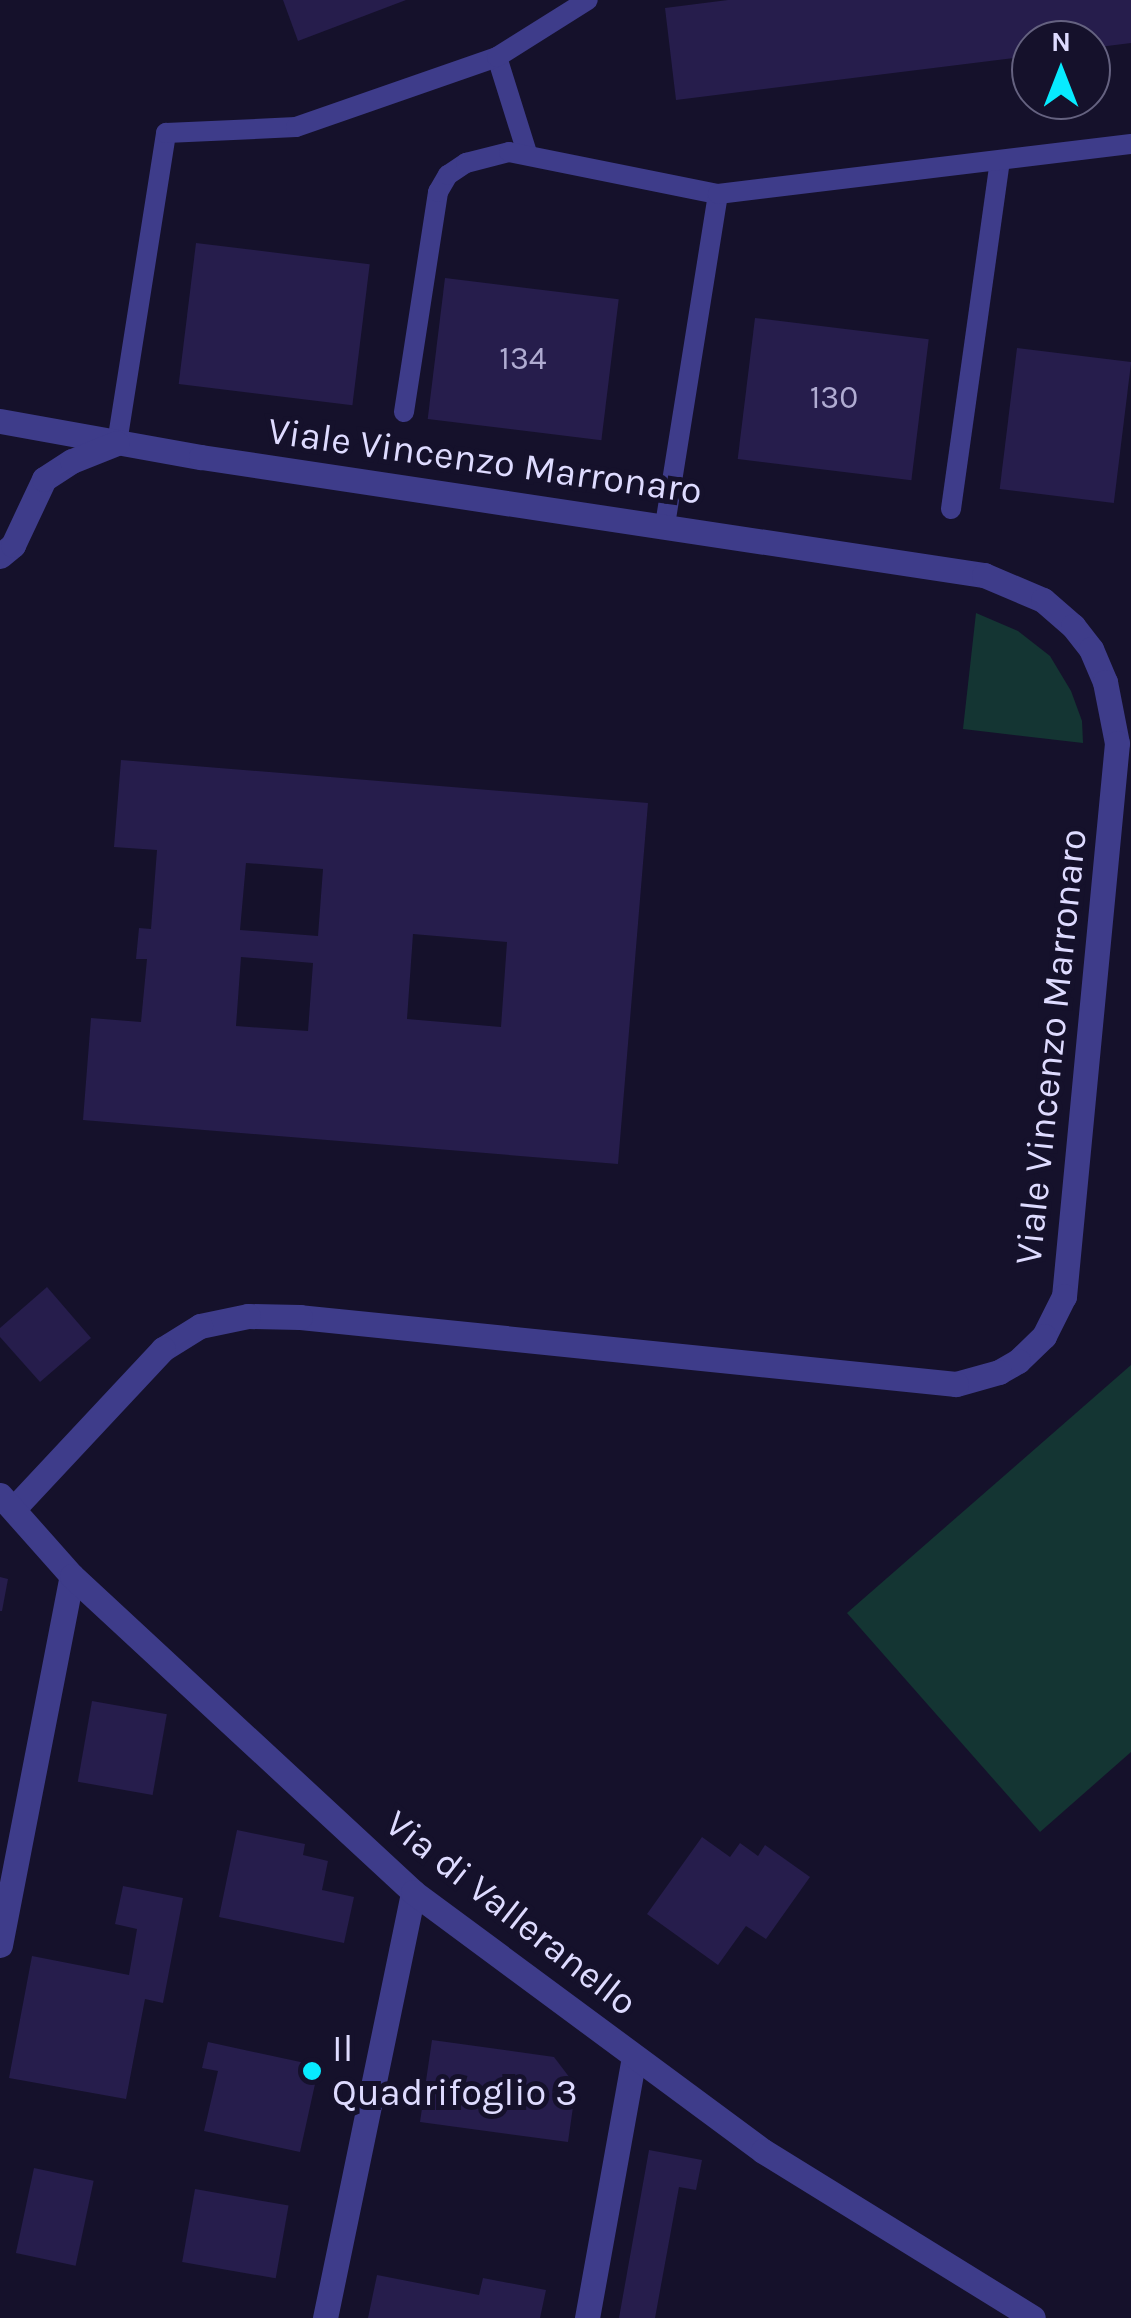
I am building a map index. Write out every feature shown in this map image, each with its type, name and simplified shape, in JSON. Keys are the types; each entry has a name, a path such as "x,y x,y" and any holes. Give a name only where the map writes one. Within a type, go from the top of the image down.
{"street":[{"name":"Viale Vincenzo Marronaro","path":"0,421 117,443 984,575 1026,591 1060,613 1098,665 1116,726 1116,775 1064,1296 1044,1336 999,1372 956,1384 300,1316 221,1320 200,1326 163,1349 7,1501"},
{"path":"0,556 13,546 44,479 72,461 117,443"},
{"name":"Via di Valleranello","path":"7,1501 72,1576 413,1892 763,2152 1032,2318"},
{"path":"0,1945 72,1576"},
{"path":"325,2318 413,1892"},
{"path":"587,2318 634,2057"}],"lane":[{"path":"117,443 166,133 296,127 497,57 588,0"},
{"path":"497,57 528,153"},
{"path":"404,412 438,192 448,175 466,163 499,153 528,153 718,194 1131,144"},
{"path":"951,509 1000,160"},
{"path":"665,525 718,194"}],"green space":[{"path":"976,613 1018,631 1050,656 1071,691 1082,721 1083,743 963,729"},
{"path":"1131,1365 1131,1752 1040,1832 847,1613"}],"building":[{"path":"283,0 406,0 298,41"},
{"path":"728,0 1131,0 1131,43 1111,46 1111,20 1011,20 1011,58 676,100 665,8"},
{"path":"196,243 370,264 352,405 179,384"},
{"path":"445,278 619,299 601,440 428,419"},
{"path":"755,318 929,339 911,480 738,459"},
{"path":"1017,348 1131,362 1114,503 1000,489"},
{"path":"121,760 648,803 618,1164 83,1120 91,1018 141,1022 147,959 136,959 139,928 151,929 157,850 114,847","holes":["246,863 323,869 318,936 240,930","413,934 507,942 501,1027 407,1019","241,957 313,963 308,1031 236,1026"]},
{"path":"47,1287 91,1338 40,1382 0,1337 0,1328"},
{"path":"0,1577 8,1579 2,1611 0,1611"},
{"path":"92,1701 167,1714 153,1795 78,1782"},
{"path":"237,1830 305,1844 303,1855 328,1861 322,1890 354,1897 344,1943 219,1917"},
{"path":"702,1837 730,1857 740,1843 758,1856 765,1845 810,1877 766,1939 746,1926 718,1965 647,1914"},
{"path":"123,1886 183,1898 163,2003 145,1999 126,2099 9,2078 32,1956 129,1975 137,1929 115,1924"},
{"path":"432,2040 554,2057 576,2086 568,2142 420,2122"},
{"path":"208,2042 319,2066 300,2152 204,2131 218,2071 202,2068"},
{"path":"649,2150 702,2160 696,2190 679,2187 655,2318 619,2318"},
{"path":"34,2168 94,2181 76,2266 16,2253"},
{"path":"195,2189 289,2205 276,2278 182,2262"},
{"path":"377,2275 479,2295 483,2278 546,2290 540,2318 368,2318"}],"place":[{"name":"Il Quadrifoglio 3","path":"312,2071"}]}
